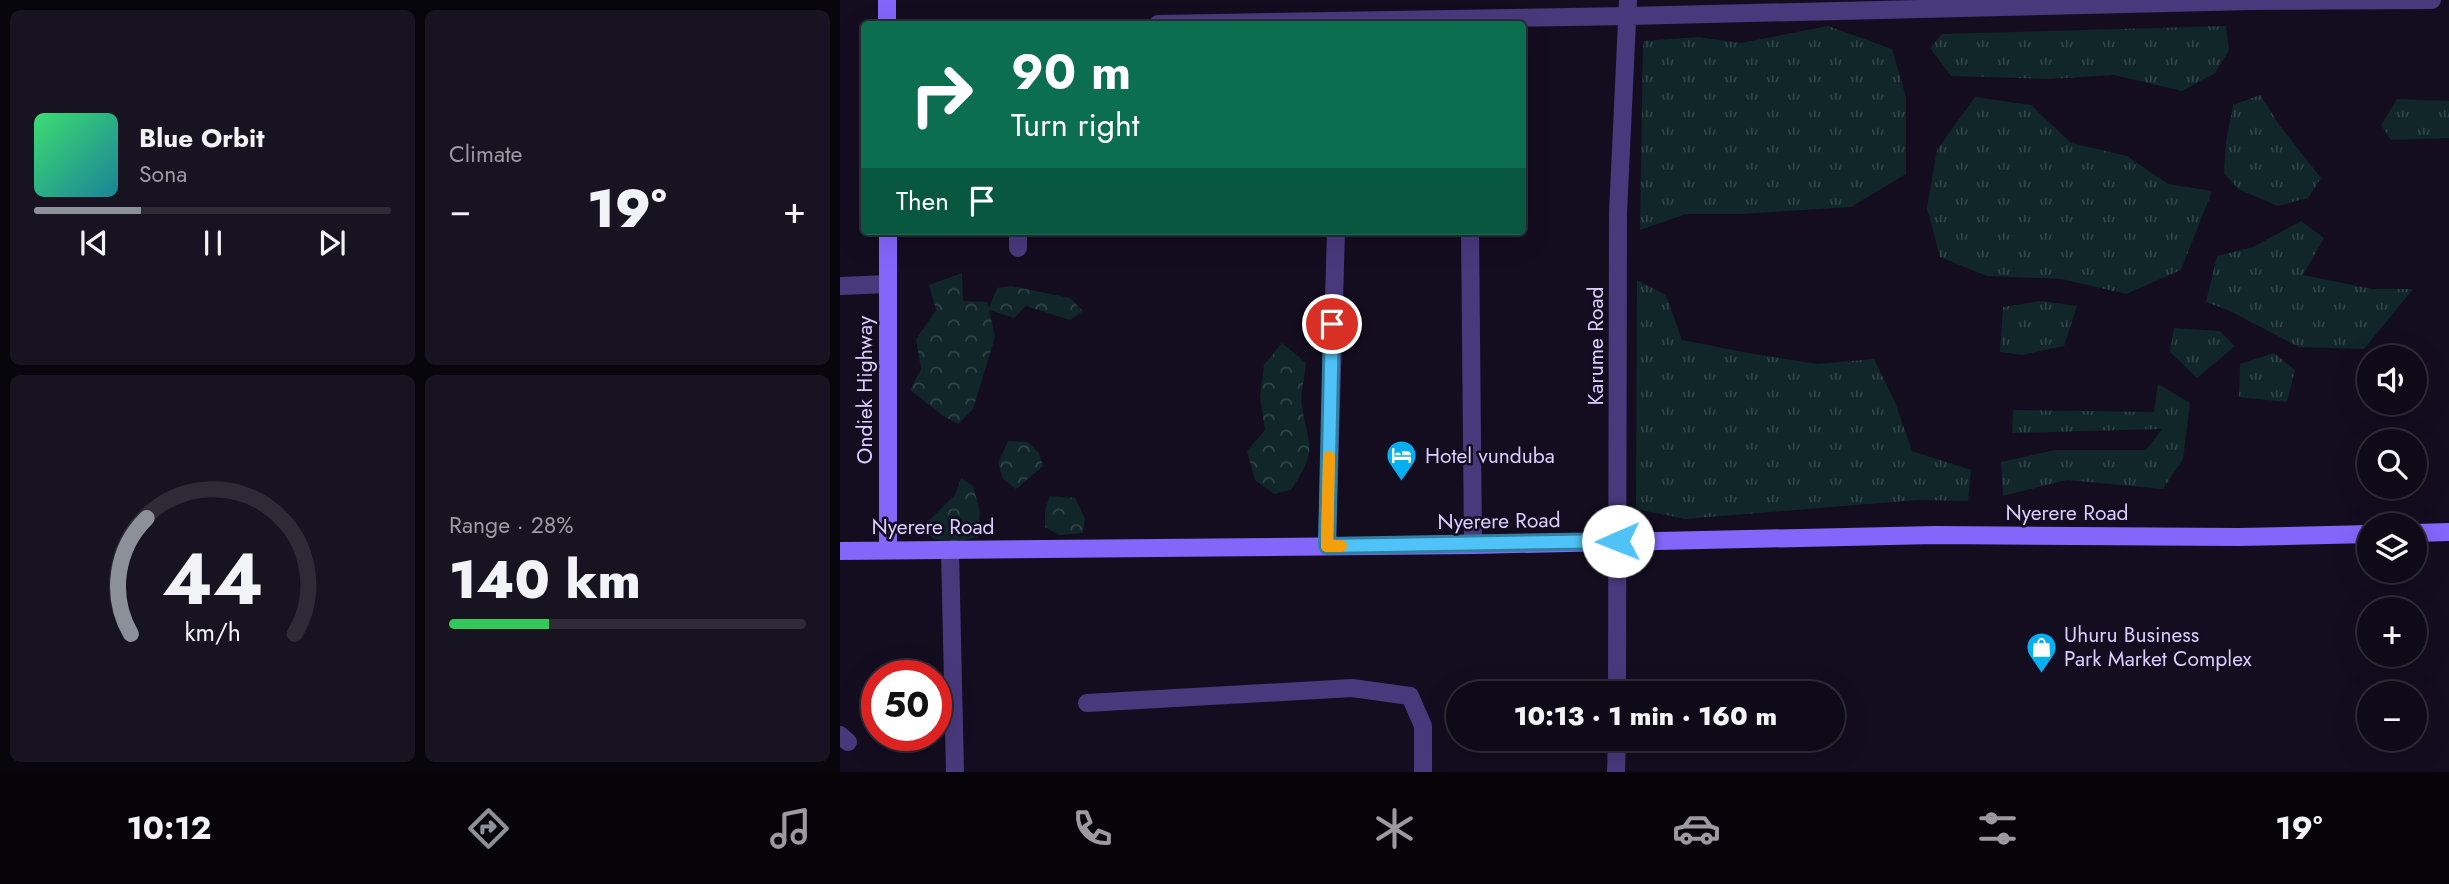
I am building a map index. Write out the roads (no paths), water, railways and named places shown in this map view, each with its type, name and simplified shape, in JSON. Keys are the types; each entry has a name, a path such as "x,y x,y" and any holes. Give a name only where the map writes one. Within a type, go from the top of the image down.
{"main road":[{"path":"887,0 887,21"},
{"name":"Ondiek Highway","path":"888,235 888,550"},
{"path":"2427,533 2449,533"},
{"name":"Nyerere Road","path":"840,551 1473,545 1935,535 2239,537 2357,534"}],"street":[{"path":"1482,21 1628,8 2432,0"},
{"name":"Karume Road","path":"1617,681 1618,213 1628,8"},
{"path":"1327,546 1336,235"},
{"path":"1470,235 1473,545"},
{"path":"840,286 888,284"},
{"path":"950,550 955,772"},
{"path":"1087,703 1352,688 1410,696 1423,726 1423,772"},
{"path":"1616,751 1616,772"}],"place":[{"name":"Hotel vunduba","path":"1402,483"},
{"name":"Uhuru Business Park Market Complex","path":"2041,674"}]}
